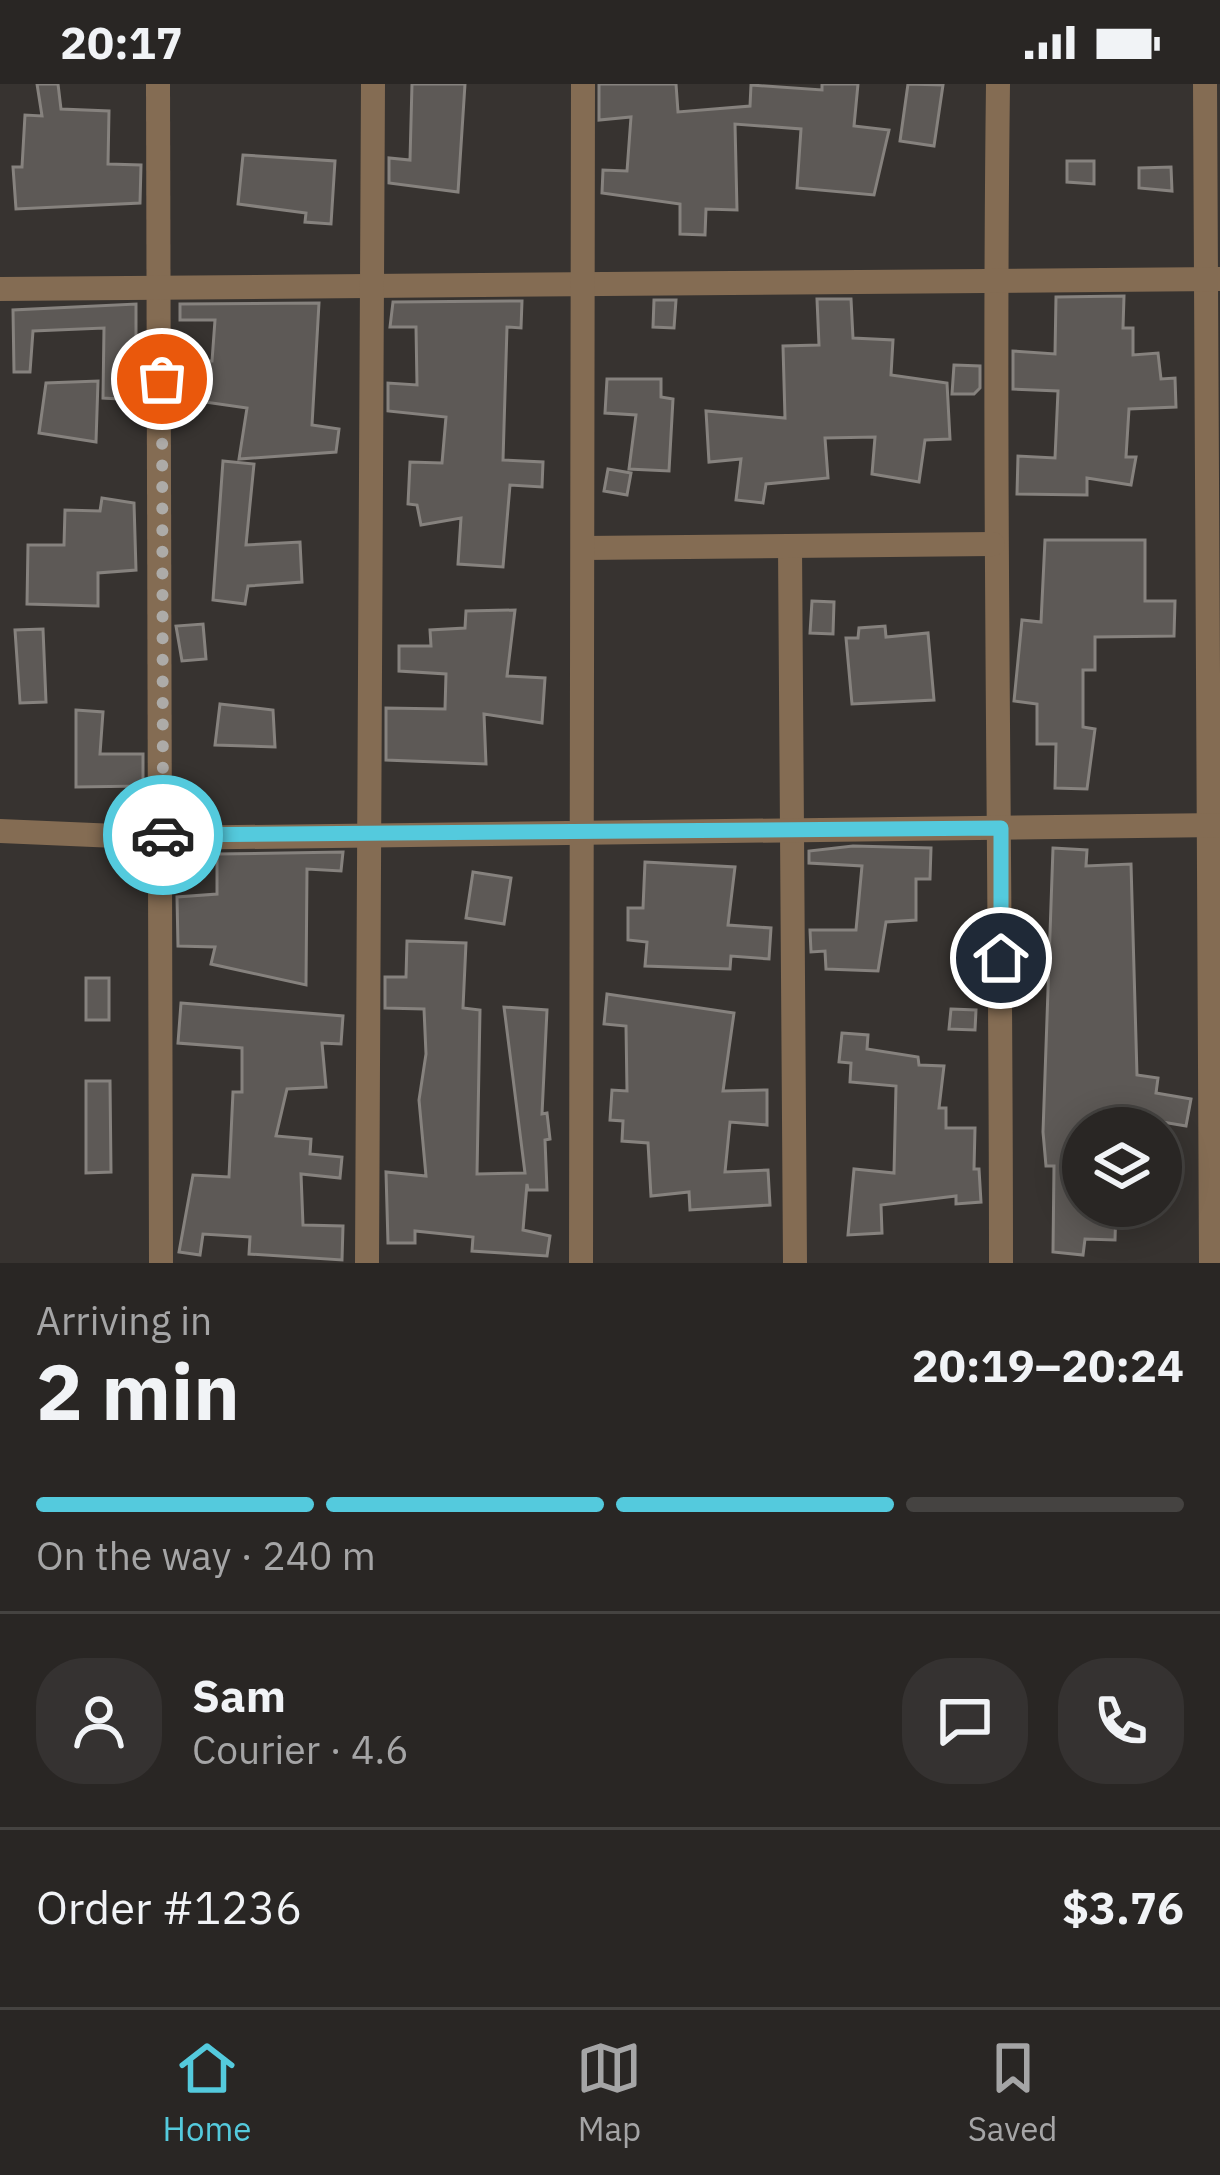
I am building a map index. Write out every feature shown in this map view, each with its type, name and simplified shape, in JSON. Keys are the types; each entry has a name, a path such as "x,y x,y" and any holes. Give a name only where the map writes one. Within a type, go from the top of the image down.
{"street":[{"path":"158,84 161,1263"},
{"path":"367,1263 373,832 373,84"},
{"path":"581,1263 583,84"},
{"path":"998,84 993,544 1001,828 1001,1263"},
{"path":"1205,84 1213,279 1211,1263"},
{"path":"0,289 1213,279"},
{"path":"584,548 993,544"},
{"path":"790,546 795,1263"},
{"path":"0,831 163,838 1215,825"}],"building":[{"path":"37,84 58,84 61,109 109,111 108,164 141,165 140,203 16,209 13,167 22,167 25,115 42,116"},
{"path":"412,84 465,84 458,192 389,183 389,158 410,160"},
{"path":"599,84 676,84 678,112 750,106 751,85 822,90 822,84 858,84 854,126 889,130 874,195 797,188 801,129 735,124 737,210 706,209 705,235 680,234 680,204 602,193 603,170 627,171 631,117 599,120"},
{"path":"908,84 943,85 934,146 900,141"},
{"path":"243,155 335,161 331,224 305,222 306,213 238,204"},
{"path":"1067,161 1094,161 1094,184 1067,182"},
{"path":"1171,167 1172,191 1139,188 1139,168"},
{"path":"1124,296 1123,328 1133,328 1133,355 1158,353 1161,379 1175,378 1176,407 1129,409 1126,457 1136,457 1131,485 1087,478 1087,495 1017,494 1018,456 1055,458 1058,391 1013,389 1013,351 1055,354 1056,297"},
{"path":"817,299 851,299 853,338 893,340 891,375 947,383 950,439 925,440 919,482 872,474 875,437 825,438 828,478 766,484 763,503 736,500 741,459 709,462 706,411 785,418 783,346 819,345"},
{"path":"654,300 676,300 674,328 653,327"},
{"path":"522,301 521,328 507,327 503,460 543,462 542,487 510,485 503,567 458,564 461,518 421,525 417,505 408,504 410,462 442,463 446,417 388,411 388,383 417,385 416,327 390,327 393,302"},
{"path":"319,303 312,425 339,429 336,452 239,459 247,408 177,398 182,361 212,361 215,320 180,320 180,304"},
{"path":"136,304 136,400 103,398 104,328 33,331 30,372 14,372 13,310"},
{"path":"954,365 980,366 980,388 974,394 952,394"},
{"path":"607,379 661,379 661,397 673,399 669,471 629,469 636,415 605,413"},
{"path":"98,381 96,442 39,433 46,383"},
{"path":"223,461 254,464 246,545 300,542 302,582 248,586 245,604 213,600"},
{"path":"608,469 631,473 627,495 604,491"},
{"path":"102,498 134,503 136,570 98,573 98,606 27,604 28,545 64,545 65,510 100,511"},
{"path":"1045,540 1145,540 1145,601 1175,601 1174,636 1095,637 1095,670 1083,670 1083,727 1095,729 1087,789 1055,788 1056,744 1037,744 1037,704 1014,701 1022,620 1041,622"},
{"path":"812,601 834,602 833,634 810,633"},
{"path":"515,610 507,676 545,678 542,723 484,714 486,764 386,760 386,708 445,709 446,674 399,671 399,646 431,646 430,630 465,628 466,611"},
{"path":"203,624 206,659 182,661 176,626"},
{"path":"885,626 886,637 928,633 934,700 852,704 846,638 858,638 859,628"},
{"path":"43,629 46,702 20,703 15,630"},
{"path":"220,704 273,710 275,747 215,745"},
{"path":"76,710 103,712 100,754 143,754 143,786 76,787"},
{"path":"853,846 931,848 930,879 916,879 916,920 886,922 878,971 826,969 825,951 811,952 810,930 856,930 862,866 809,863 809,851"},
{"path":"1053,848 1087,850 1086,866 1131,864 1137,1075 1158,1078 1156,1093 1191,1099 1186,1126 1182,1125 1182,1107 1062,1107 1062,1227 1115,1227 1115,1240 1085,1239 1083,1255 1053,1252 1054,1166 1046,1166 1043,1132"},
{"path":"343,852 341,871 307,869 306,985 211,964 215,947 178,946 177,897 217,894 217,854"},
{"path":"645,862 735,867 728,925 771,928 769,959 731,956 730,969 645,966 647,942 628,940 628,908 643,908"},
{"path":"473,872 511,878 504,924 466,918"},
{"path":"407,941 466,943 463,1008 480,1010 477,1174 525,1173 504,1007 547,1010 542,1114 547,1113 550,1139 545,1140 547,1190 528,1190 527,1184 523,1230 550,1236 547,1256 472,1251 473,1237 415,1231 415,1243 388,1243 386,1172 426,1176 419,1100 426,1054 424,1009 385,1008 385,977 406,977"},
{"path":"86,978 109,978 109,1020 86,1020"},
{"path":"607,994 734,1013 723,1091 767,1090 767,1125 730,1122 725,1172 768,1170 770,1205 690,1210 689,1192 651,1196 648,1143 622,1141 623,1121 610,1120 612,1090 627,1091 626,1026 604,1024"},
{"path":"181,1003 343,1016 341,1044 322,1043 326,1087 287,1089 276,1136 311,1139 310,1154 342,1157 340,1178 301,1174 303,1225 343,1226 342,1260 249,1254 250,1237 203,1234 200,1255 179,1252 193,1175 229,1177 233,1092 242,1092 242,1048 178,1043"},
{"path":"951,1009 976,1010 975,1030 949,1029"},
{"path":"842,1033 868,1035 867,1049 918,1057 919,1065 944,1066 939,1108 946,1108 946,1128 975,1128 974,1169 979,1169 981,1202 956,1204 956,1196 881,1205 882,1233 848,1235 854,1169 894,1173 896,1086 850,1082 851,1063 839,1062"},
{"path":"86,1081 110,1081 111,1172 86,1173"}],"way so far":[{"path":"162,379 163,835"}],"route":[{"path":"163,835 1001,828 1001,958"}]}
